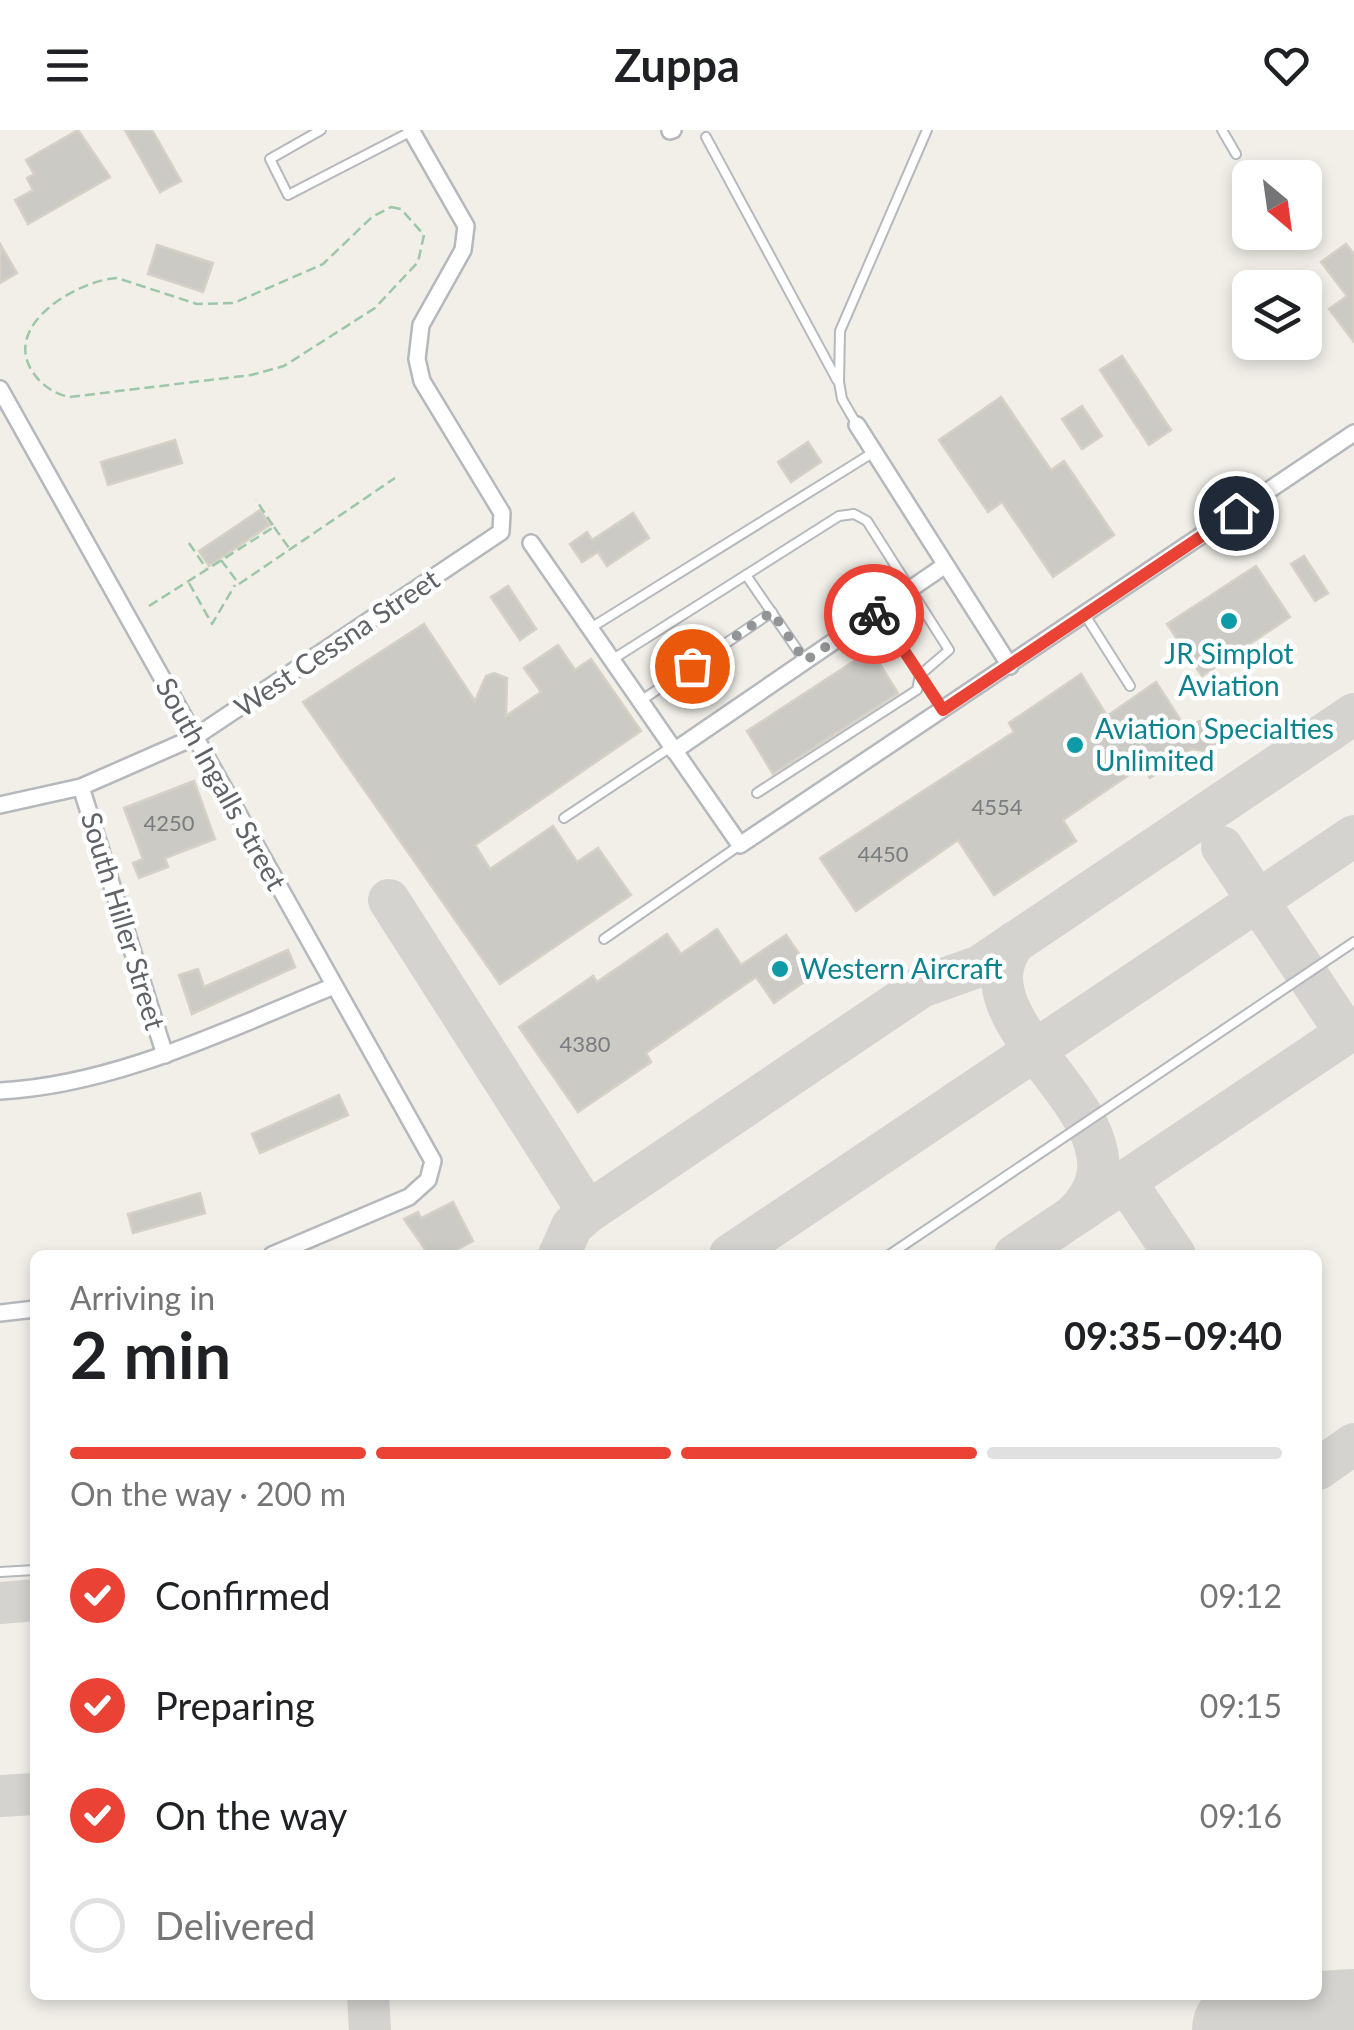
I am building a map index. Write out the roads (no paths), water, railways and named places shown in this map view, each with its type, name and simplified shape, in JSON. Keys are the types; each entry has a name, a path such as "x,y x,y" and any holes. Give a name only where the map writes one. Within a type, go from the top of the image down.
{"street":[{"name":"West Cessna Street","path":"0,805 80,787 195,737 501,532 502,512 422,381 417,359 421,325 463,250 466,226 411,131"},
{"name":"South Ingalls Street","path":"0,389 433,1161 428,1180 409,1198 284,1250"},
{"path":"857,425 1010,666"},
{"path":"531,543 740,845 1354,433"},
{"path":"672,749 944,566"},
{"name":"South Hiller Street","path":"80,787 164,1055"},
{"path":"0,1091 32,1089 164,1055 334,986"},
{"path":"0,1314 30,1310"}],"lane":[{"path":"320,130 270,160 288,195 411,131"},
{"path":"838,382 840,331 849,303 927,130"},
{"path":"1222,130 1236,154"},
{"path":"706,137 838,382 842,399 857,425"},
{"path":"588,629 874,452"},
{"path":"610,662 839,516 854,514 867,521 949,650 920,676 917,690 758,793"},
{"path":"746,575 805,661"},
{"path":"878,611 943,710"},
{"path":"639,702 772,612"},
{"path":"1085,615 1130,686"},
{"path":"564,818 672,749"},
{"path":"604,939 740,845"},
{"path":"896,1250 1354,942"},
{"path":"0,1572 30,1570"}],"place":[{"name":"JR Simplot Aviation","path":"1229,621"},
{"name":"Aviation Specialties Unlimited","path":"1075,745"},
{"name":"Western Aircraft","path":"780,969"}]}
